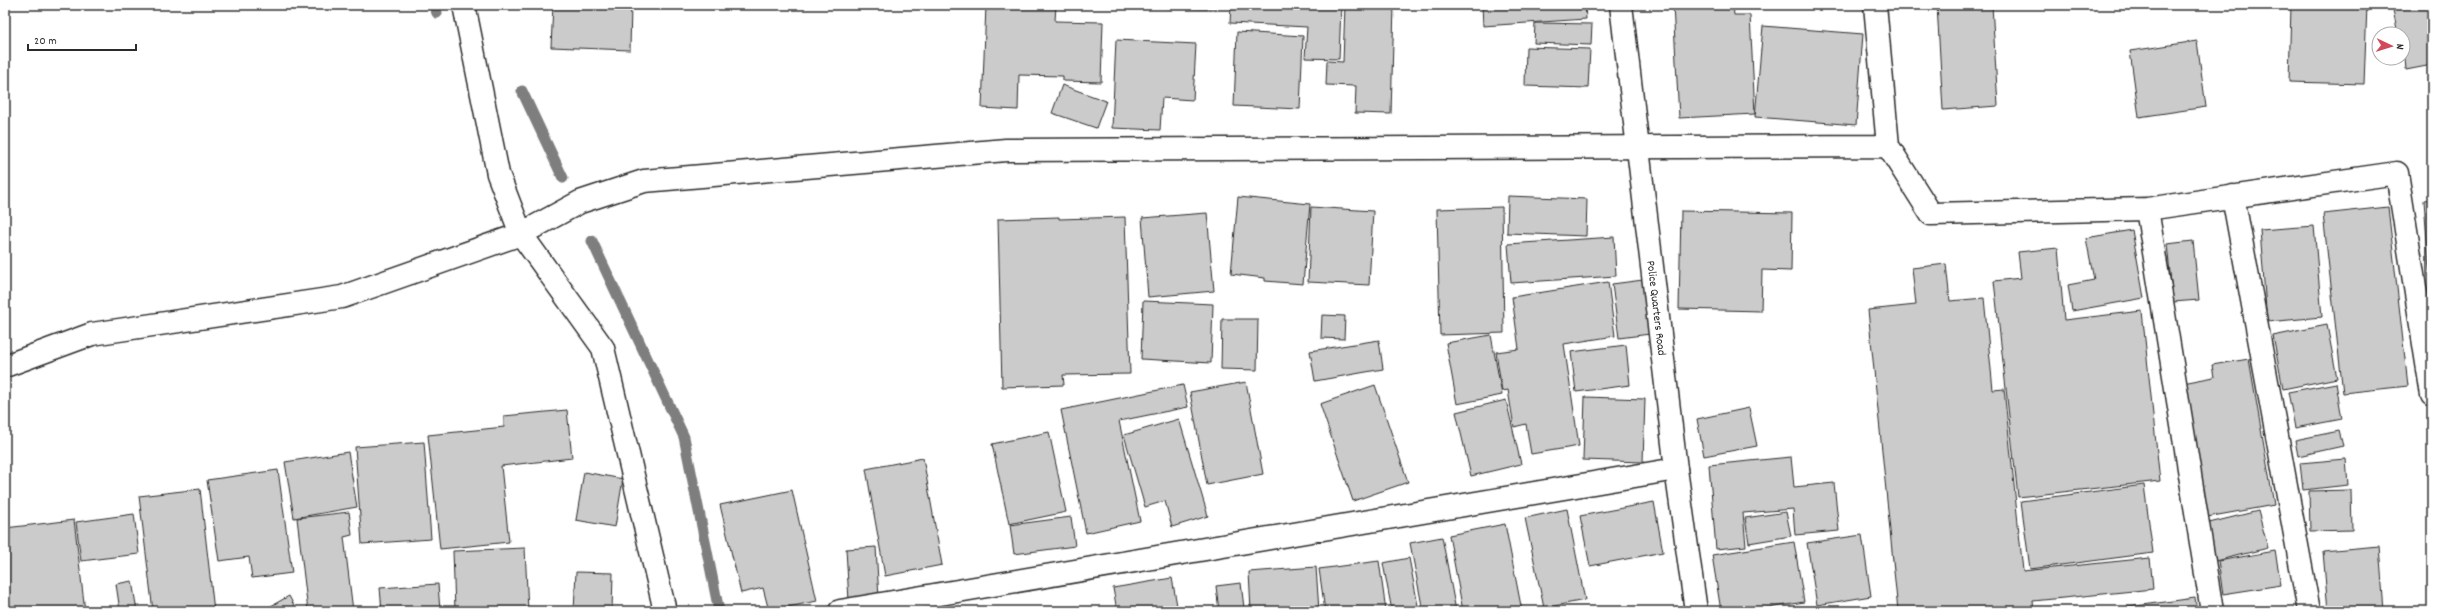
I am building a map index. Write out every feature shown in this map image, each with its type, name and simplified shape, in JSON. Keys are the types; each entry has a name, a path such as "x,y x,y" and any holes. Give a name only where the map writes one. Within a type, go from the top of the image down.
{"street":[{"path":"464,5 498,174 521,234 603,348 665,611"},
{"name":"Police Quarters Road","path":"1621,5 1676,469 1696,611"},
{"path":"1875,5 1888,146 1931,214 2147,209 2397,173 2432,394"},
{"path":"5,366 92,334 342,297 521,234 580,202 644,181 1006,150 1888,146"},
{"path":"2232,196 2309,611"},
{"path":"2147,209 2212,611"},
{"path":"840,611 1676,469"}],"building":[{"path":"553,5 631,5 630,50 551,47"},
{"path":"986,5 1056,5 1055,21 1103,22 1101,82 1063,81 1063,76 1019,75 1018,110 982,108"},
{"path":"1167,5 1216,5 1216,9 1167,8"},
{"path":"1231,5 1341,5 1339,59 1305,58 1307,27 1230,23"},
{"path":"1345,5 1394,5 1391,114 1355,113 1356,86 1326,85 1327,61 1343,62"},
{"path":"1482,5 1585,5 1586,19 1483,26"},
{"path":"1673,5 1733,5 1734,15 1750,15 1755,114 1679,118"},
{"path":"1937,5 1992,5 1998,106 1943,110"},
{"path":"2291,5 2367,5 2364,84 2289,82"},
{"path":"2392,5 2432,5 2432,65 2406,70 2406,66 2411,66 2411,26 2396,26"},
{"path":"1535,23 1592,24 1591,45 1534,43"},
{"path":"1763,26 1863,34 1856,125 1755,117"},
{"path":"1237,32 1303,36 1300,109 1234,106"},
{"path":"1116,40 1196,44 1193,100 1162,98 1160,130 1112,128"},
{"path":"2197,41 2206,107 2139,117 2130,51"},
{"path":"1526,47 1590,49 1588,88 1525,86"},
{"path":"1062,85 1106,101 1096,128 1052,113"},
{"path":"1508,196 1587,199 1586,236 1507,233"},
{"path":"1238,197 1310,204 1303,284 1265,281 1265,278 1231,274"},
{"path":"2432,199 2432,282 2430,283 2424,200"},
{"path":"1311,207 1373,211 1369,285 1308,282"},
{"path":"1502,207 1504,333 1440,335 1437,209"},
{"path":"2388,207 2408,386 2343,393 2323,214"},
{"path":"1681,211 1792,213 1791,271 1762,270 1761,311 1679,309"},
{"path":"1207,213 1214,291 1148,297 1142,218"},
{"path":"1059,217 1059,219 1125,217 1130,374 1063,375 1064,385 1002,387 998,219"},
{"path":"2314,226 2322,317 2267,322 2260,230"},
{"path":"2132,230 2144,298 2072,311 2068,285 2094,280 2086,238"},
{"path":"1614,237 1616,276 1511,283 1508,244"},
{"path":"2193,241 2199,300 2173,302 2167,244"},
{"path":"2058,248 2064,320 2142,311 2160,481 2018,497 1994,281 2021,278 2018,252"},
{"path":"1946,264 1950,301 1984,298 1993,390 2004,389 2023,571 2150,558 2153,589 2033,601 2034,611 1898,611 1868,310 1916,305 1912,268"},
{"path":"1643,280 1650,334 1619,338 1612,284"},
{"path":"1608,282 1615,336 1564,344 1579,446 1531,454 1526,424 1514,427 1508,390 1502,391 1496,352 1519,349 1512,297"},
{"path":"1143,301 1213,304 1211,363 1141,359"},
{"path":"1322,315 1345,316 1344,339 1321,338"},
{"path":"1222,319 1258,319 1257,370 1221,369"},
{"path":"2327,325 2337,378 2283,389 2273,336"},
{"path":"1491,335 1502,395 1457,404 1446,343"},
{"path":"1379,340 1383,369 1315,381 1310,351"},
{"path":"1626,345 1630,385 1576,392 1571,352"},
{"path":"2249,359 2274,505 2207,517 2183,383 2214,377 2212,365"},
{"path":"1246,382 1263,474 1207,485 1190,392"},
{"path":"2336,383 2342,419 2295,428 2288,392"},
{"path":"1183,385 1188,407 1119,421 1140,521 1086,533 1061,410"},
{"path":"1375,385 1408,482 1353,501 1320,404"},
{"path":"1585,397 1645,399 1643,462 1583,460"},
{"path":"1506,400 1521,464 1471,476 1456,412"},
{"path":"1749,408 1757,446 1704,456 1697,419"},
{"path":"567,410 572,458 501,466 509,542 440,549 428,435 504,427 504,416"},
{"path":"1179,419 1208,516 1172,527 1165,501 1145,507 1124,435"},
{"path":"2339,431 2343,446 2298,456 2295,440"},
{"path":"1049,432 1066,512 1009,524 992,444"},
{"path":"424,442 431,539 362,544 355,447"},
{"path":"348,452 357,507 294,518 285,462"},
{"path":"1791,457 1794,487 1834,483 1839,531 1795,535 1793,509 1743,513 1746,546 1716,549 1709,465"},
{"path":"923,458 942,565 885,576 866,469"},
{"path":"2346,459 2348,485 2303,490 2300,463"},
{"path":"278,470 292,573 252,578 249,557 219,561 207,480"},
{"path":"584,472 623,479 615,527 576,520"},
{"path":"2144,485 2153,553 2030,569 2021,501"},
{"path":"200,489 214,611 153,611 139,496"},
{"path":"792,490 817,601 769,611 763,588 741,593 720,505"},
{"path":"2351,490 2352,530 2310,531 2309,491"},
{"path":"1654,502 1663,552 1590,566 1580,516"},
{"path":"1567,509 1585,600 1544,608 1525,518"},
{"path":"2258,511 2268,548 2215,561 2205,524"},
{"path":"349,512 352,535 344,537 353,611 308,611 297,518"},
{"path":"1786,512 1791,536 1749,543 1745,518"},
{"path":"134,514 139,554 81,561 76,522"},
{"path":"1071,517 1075,546 1014,554 1010,525"},
{"path":"74,520 85,611 5,611 5,528"},
{"path":"1505,524 1522,611 1463,611 1449,535"},
{"path":"1862,535 1871,596 1817,605 1807,543"},
{"path":"1442,537 1456,611 1423,611 1410,543"},
{"path":"1794,542 1804,602 1751,611 1721,611 1712,555"},
{"path":"2379,546 2384,611 2328,611 2323,551"},
{"path":"876,547 879,599 849,601 846,549"},
{"path":"525,548 528,611 455,611 453,551"},
{"path":"2275,551 2281,585 2223,594 2218,561"},
{"path":"1409,558 1419,611 1392,611 1383,563"},
{"path":"1379,561 1386,611 1325,611 1319,569"},
{"path":"1316,567 1319,611 1251,611 1249,572"},
{"path":"576,572 613,573 612,611 574,611"},
{"path":"1172,578 1178,611 1117,611 1113,588"},
{"path":"132,581 137,611 120,611 116,584"},
{"path":"1241,583 1244,608 1219,611 1216,586"},
{"path":"438,584 440,611 382,611 380,588"},
{"path":"289,596 297,611 262,611"},
{"path":"2195,598 2197,611 2098,611"},
{"path":"1869,607 1869,611 1829,611"},
{"path":"1101,609 1101,611 1069,611"}],"waterway":[{"path":"434,5 437,13"},
{"path":"522,91 563,178"},
{"path":"592,241 684,437 719,611"}]}
